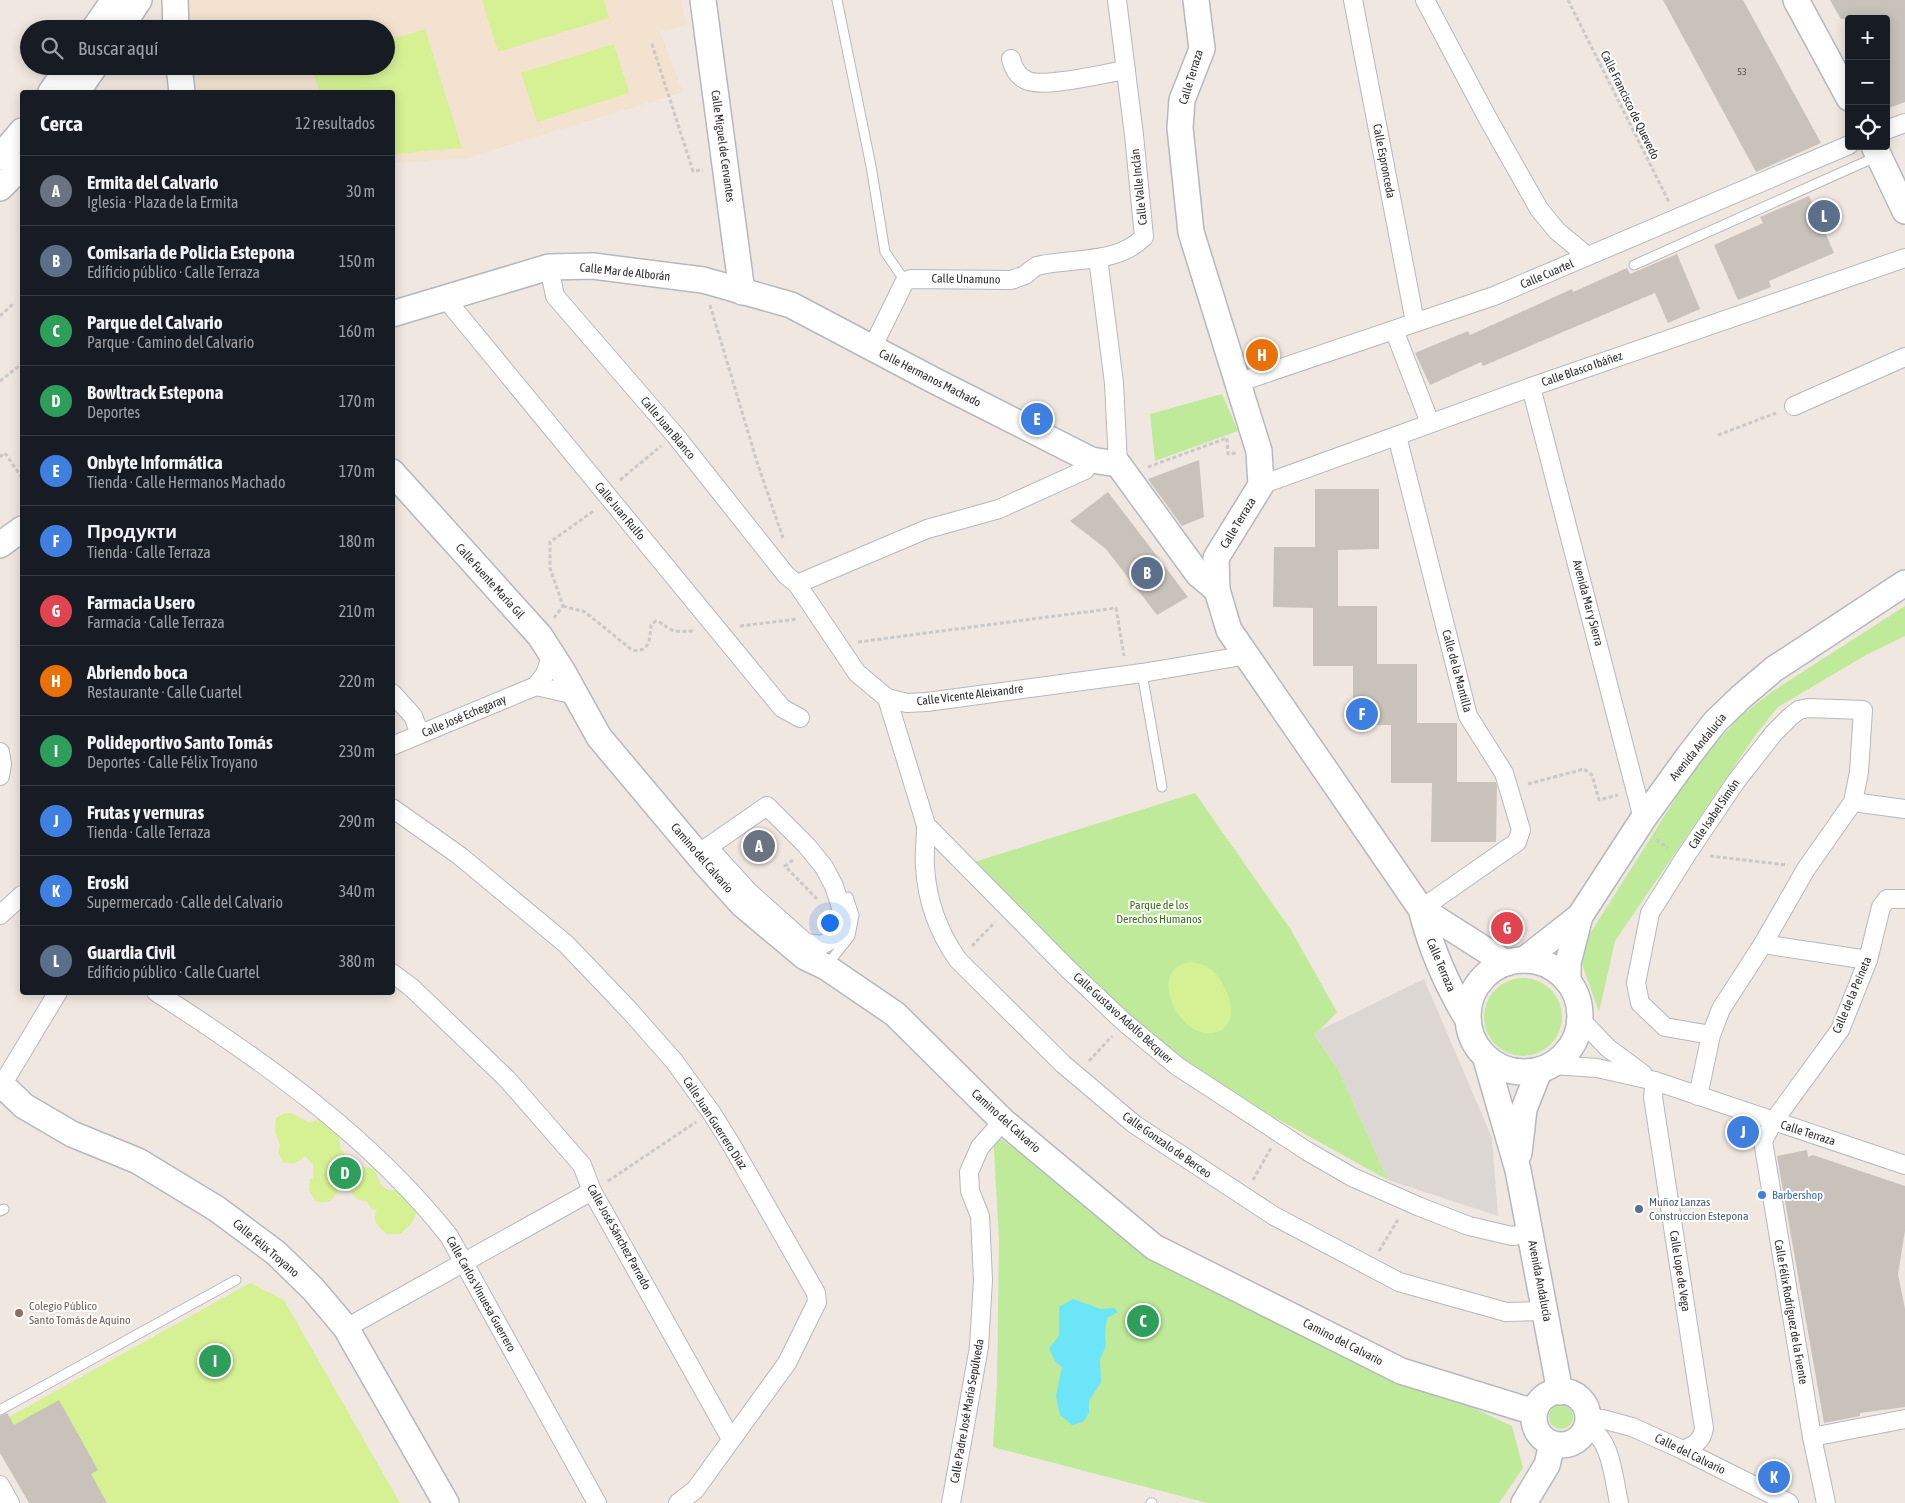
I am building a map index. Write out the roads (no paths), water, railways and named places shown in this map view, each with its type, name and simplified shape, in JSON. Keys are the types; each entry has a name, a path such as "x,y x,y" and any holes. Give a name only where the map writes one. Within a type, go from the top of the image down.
{"street":[{"path":"100,20 114,0"},
{"path":"126,20 139,0"},
{"path":"174,0 175,20"},
{"name":"Calle Miguel de Cervantes","path":"702,0 742,292"},
{"name":"Calle Valle Inclán","path":"1098,258 1135,246 1144,237 1117,0"},
{"name":"Calle Terraza","path":"1196,0 1202,49 1182,100 1180,128 1191,232 1259,451 1261,485 1216,558 1217,590 1228,630 1248,656 1421,909 1439,965 1454,997 1467,1018"},
{"name":"Calle Espronceda","path":"1353,0 1415,322"},
{"path":"1425,0 1487,117 1539,209 1557,231 1587,256"},
{"path":"1796,0 1845,91"},
{"path":"1011,59 1014,69 1025,80 1039,84 1126,70"},
{"path":"52,90 63,75"},
{"path":"78,90 88,75"},
{"path":"180,75 182,90"},
{"path":"1890,128 1905,122"},
{"path":"0,158 20,133"},
{"name":"Calle Cuartel","path":"1237,383 1494,296 1845,147"},
{"path":"1877,151 1905,211"},
{"path":"0,188 20,168"},
{"path":"1098,258 1123,471 1198,574 1217,590"},
{"name":"Calle Unamuno","path":"905,281 911,279 1010,280 1023,276 1036,267 1098,258"},
{"name":"Calle Blasco Ibáñez","path":"1261,485 1531,387 1905,258"},
{"name":"Calle Mar de Alborán","path":"395,313 549,267 593,266 703,280 742,292"},
{"name":"Calle Juan Blanco","path":"549,267 555,296 675,435 786,575 798,584"},
{"path":"872,348 905,281"},
{"name":"Calle Hermanos Machado","path":"742,292 791,305 1091,460 1123,471"},
{"name":"Calle Juan Rulfo","path":"445,298 782,708 800,718"},
{"path":"1394,330 1430,423"},
{"path":"1794,406 1905,357"},
{"name":"Avenida Mar y Sierra","path":"1531,387 1643,819"},
{"name":"Calle de la Mantilla","path":"1397,436 1468,716 1504,773 1521,830 1517,842 1421,909"},
{"path":"798,584 926,530 999,509 1085,470 1091,460"},
{"name":"Calle Fuente María Gil","path":"395,475 546,645 576,697"},
{"path":"0,545 20,531"},
{"name":"Avenida Andalucía","path":"1568,982 1568,963 1580,916 1643,819 1715,722 1774,669 1905,583"},
{"name":"Calle Vicente Aleixandre","path":"798,584 857,673 887,698 907,703 927,702 1134,674 1248,656"},
{"path":"546,645 545,674 536,686 576,697"},
{"name":"Calle José Echegaray","path":"395,745 536,686"},
{"path":"395,697 413,716 420,734"},
{"name":"Camino del Calvario","path":"576,697 599,737 704,862 743,905 805,957 826,967 895,1014 1003,1121 1154,1247 1401,1371 1534,1412"},
{"name":"Calle Gustavo Adolfo Bécquer","path":"887,698 926,825 1008,909 1124,1022 1177,1066 1279,1133 1352,1177 1469,1226 1512,1236 1531,1233"},
{"name":"Calle Isabel Simón","path":"1698,1096 1711,1035 1721,1009 1806,869 1853,802 1859,772 1863,710 1808,708 1799,710 1774,732 1737,780 1650,913 1636,982 1640,1003 1665,1027 1711,1035"},
{"path":"0,752 2,764 0,776"},
{"path":"1853,802 1905,809"},
{"path":"767,806 807,846 824,867 834,886 846,923 843,933 822,945 806,944 749,892 708,847 767,806"},
{"name":"Calle Juan Guerrero Díaz","path":"395,810 460,856 566,944 629,1010 674,1061 711,1112 731,1144 816,1293 817,1302 787,1364 732,1439 699,1497 678,1503"},
{"name":"Calle Gonzalo de Berceo","path":"926,825 925,868 930,899 938,926 948,946 958,960 1077,1076 1134,1124 1274,1216 1399,1282 1506,1312 1546,1311"},
{"path":"0,916 20,897"},
{"name":"Calle de la Peineta","path":"1773,1122 1840,1030 1868,960 1881,907 1887,899 1905,899"},
{"name":"Calle Terraza","path":"1421,909 1515,962"},
{"name":"Avenida Andalucía","path":"1515,962 1580,916"},
{"path":"1762,944 1868,960"},
{"path":"1515,962 1541,963 1556,970 1568,982 1575,993 1580,1019 1572,1046 1563,1057 1545,1068 1521,1071 1505,1069 1486,1059 1476,1048 1467,1018 1470,1000 1478,984 1490,971 1515,962"},
{"name":"Calle José Sánchez Parrado","path":"395,975 411,987 506,1079 582,1165 592,1191 732,1439"},
{"path":"1,1084 56,995"},
{"name":"Calle Carlos Vinuesa Guerrero","path":"161,995 234,1042 303,1094 391,1170 433,1216 449,1236 597,1503"},
{"name":"Calle Terraza","path":"1580,1019 1608,1048 1639,1072 1655,1081"},
{"name":"Avenida Andalucía","path":"1486,1059 1518,1170 1560,1392"},
{"name":"Calle Terraza","path":"1545,1068 1596,1068 1655,1081 1905,1165"},
{"name":"Avenida Andalucía","path":"1518,1170 1524,1109 1545,1068"},
{"name":"Calle Lope de Vega","path":"1655,1081 1653,1097 1704,1428 1703,1435 1698,1443 1683,1450"},
{"name":"Calle Félix Troyano","path":"1,1084 24,1106 72,1134 138,1161 217,1209 276,1253 313,1289 346,1328 446,1503"},
{"name":"Calle Padre José María Sepúlveda","path":"950,1503 979,1347 982,1290 980,1216 970,1190 969,1172 980,1147 1003,1121"},
{"name":"Calle Félix Rodríguez de la Fuente","path":"1773,1122 1763,1141 1812,1437 1826,1503"},
{"path":"346,1328 592,1191"},
{"path":"1560,1392 1577,1397 1583,1403 1586,1411 1586,1424 1578,1439 1566,1445 1552,1444 1545,1441 1535,1428 1534,1412 1538,1404 1544,1397 1560,1392"},
{"name":"Calle del Calvario","path":"1586,1424 1602,1419 1614,1421 1683,1450 1789,1503"},
{"path":"1812,1437 1905,1419"},
{"path":"1586,1424 1605,1443 1619,1503"},
{"path":"1524,1503 1547,1465 1552,1444"},
{"path":"0,1485 10,1503"}],"lane":[{"path":"837,0 871,166 885,252 905,281"},
{"path":"1634,265 1877,151"},
{"path":"1134,674 1162,787"},
{"path":"826,967 850,936 854,916 848,896"},
{"path":"0,1410 236,1280"}],"water":[{"path":"1073,1299 1101,1309 1114,1308 1118,1312 1107,1318 1106,1346 1100,1359 1101,1382 1089,1401 1089,1413 1083,1422 1072,1425 1060,1415 1056,1396 1062,1367 1055,1361 1049,1348 1059,1336 1059,1307"}],"place":[{"name":"Guardia Civil","path":"1824,216"},
{"name":"Abriendo boca","path":"1262,355"},
{"name":"Onbyte Informática","path":"1037,419"},
{"name":"Comisaria de Policia Estepona","path":"1147,573"},
{"name":"Продукти","path":"1362,714"},
{"name":"Ermita del Calvario","path":"759,846"},
{"name":"Farmacia Usero","path":"1507,928"},
{"name":"Frutas y vernuras","path":"1743,1132"},
{"name":"Bowltrack Estepona","path":"345,1173"},
{"name":"Barbershop","path":"1762,1195"},
{"name":"Muñoz Lanzas Construccion Estepona","path":"1639,1209"},
{"name":"Colegio Público Santo Tomás de Aquino","path":"19,1313"},
{"name":"Parque del Calvario","path":"1143,1321"},
{"name":"Polideportivo Santo Tomás","path":"215,1361"},
{"name":"Eroski","path":"1774,1477"}],"park label":[{"name":"Parque de los Derechos Humanos","path":"1159,912"}]}
